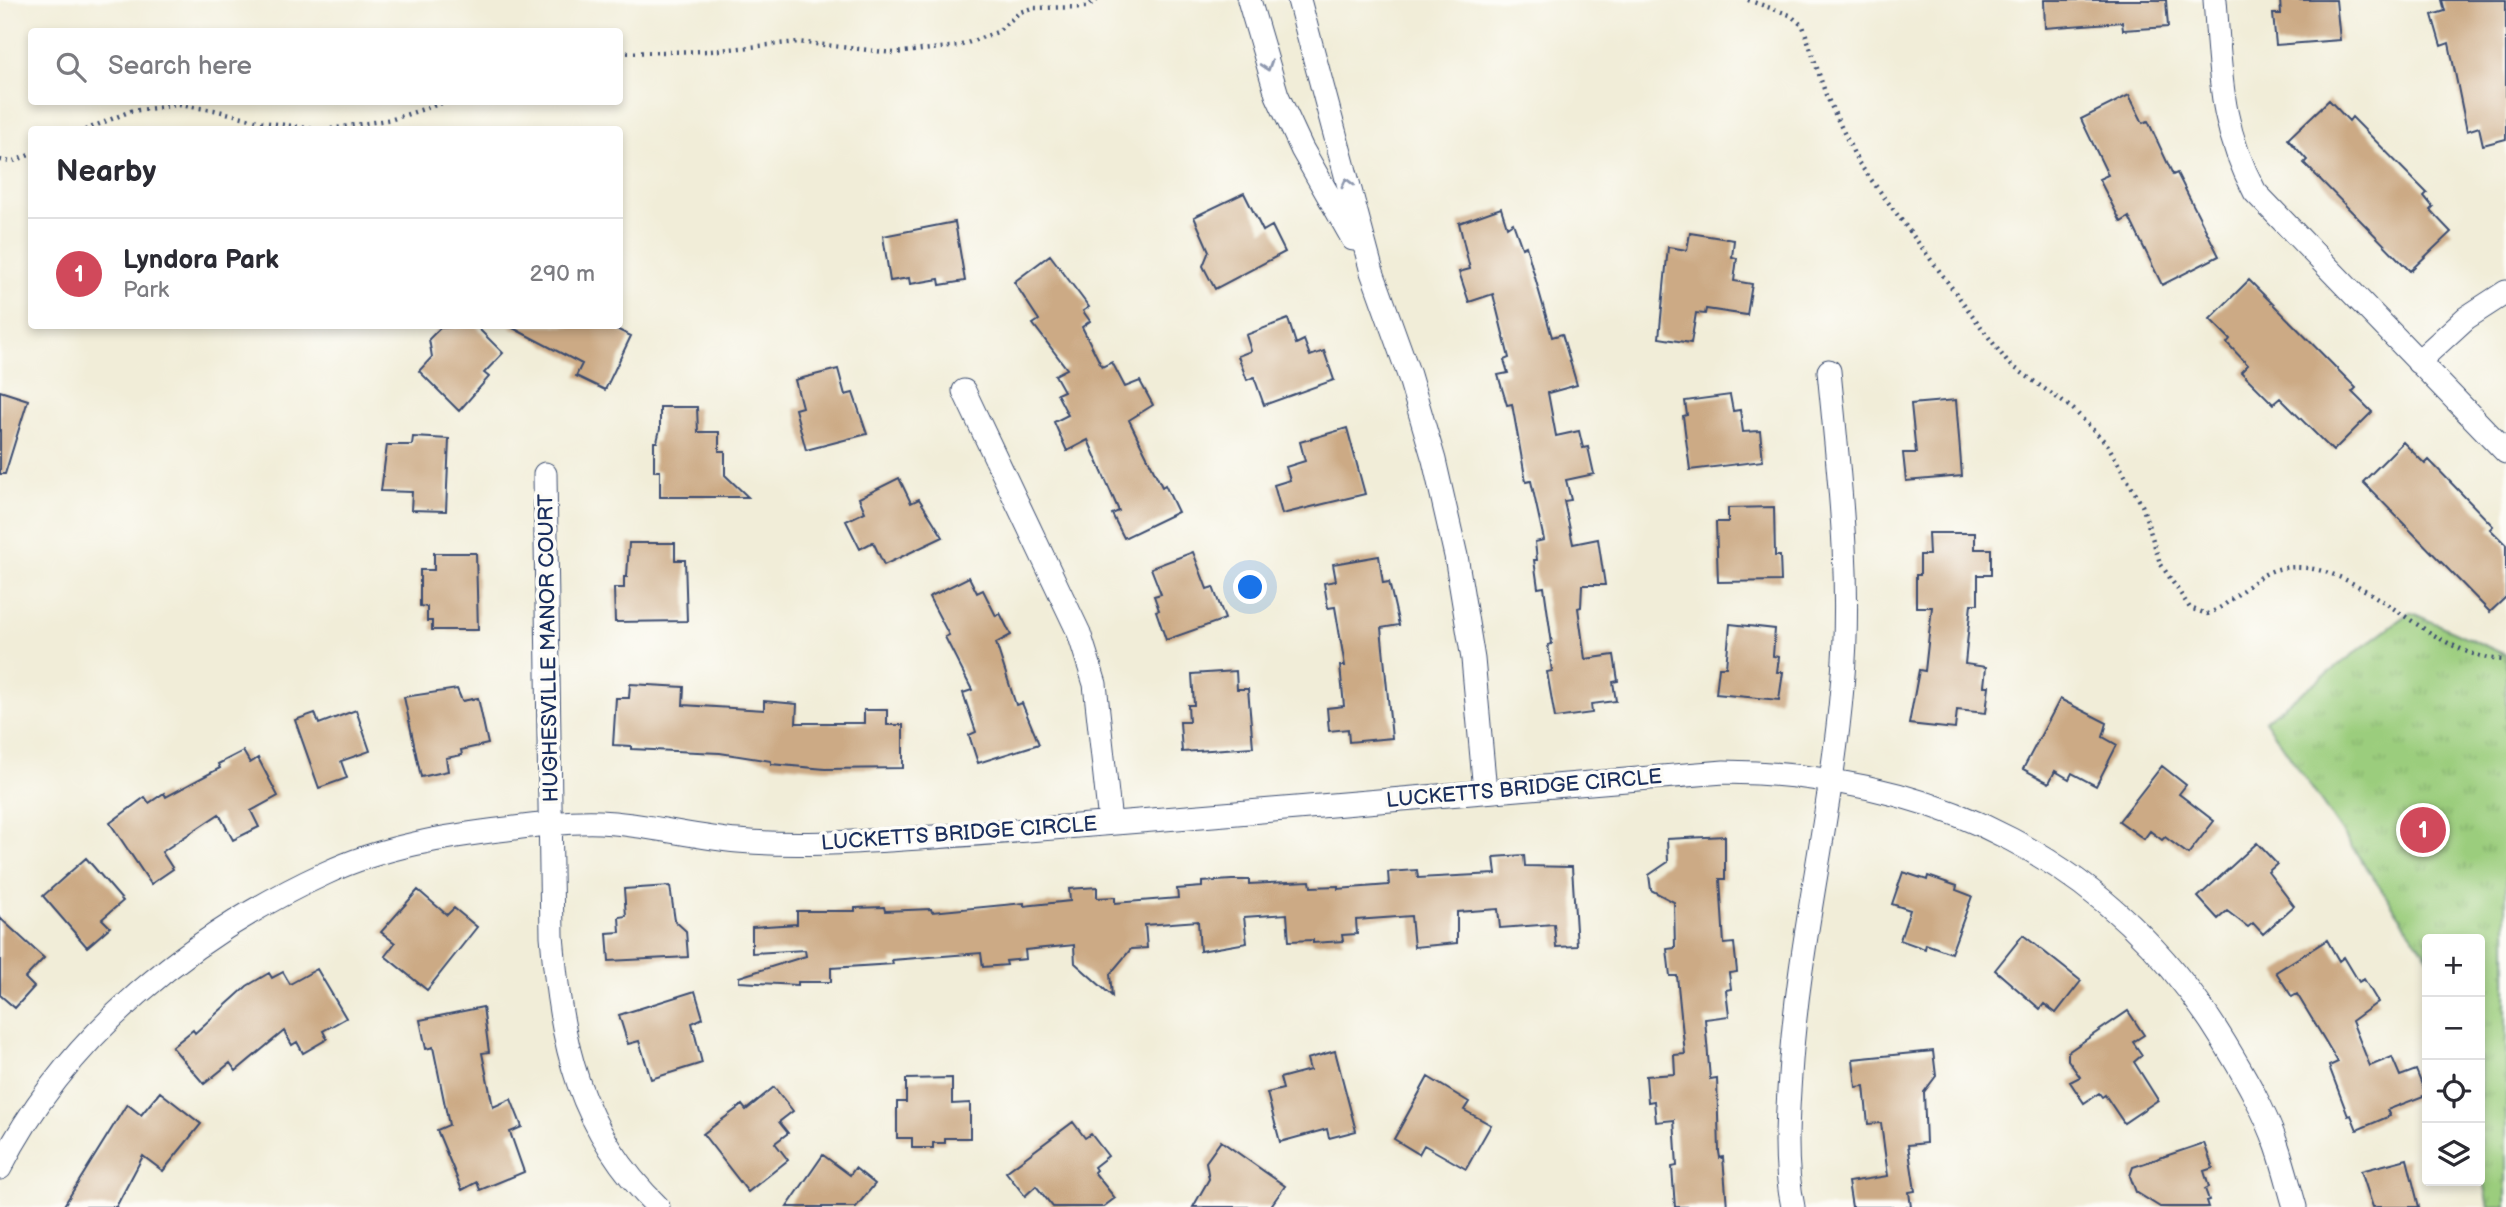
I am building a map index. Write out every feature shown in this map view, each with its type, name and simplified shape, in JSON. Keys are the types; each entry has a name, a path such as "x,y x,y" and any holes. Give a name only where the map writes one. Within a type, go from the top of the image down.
{"street":[{"path":"1249,0 1277,95 1301,149 1372,272"},
{"path":"1299,0 1372,272 1409,375 1434,460 1456,556 1473,659 1485,791"},
{"path":"2215,0 2226,123 2237,159 2255,192 2506,452"},
{"path":"2418,362 2466,318 2506,292"},
{"path":"1793,1207 1788,1184 1788,1105 1794,1006 1842,689 1846,625 1845,545 1829,371"},
{"path":"964,391 1079,633 1095,684 1110,822"},
{"name":"HUGHESVILLE MANOR COURT","path":"545,474 550,823"},
{"name":"LUCKETTS BRIDGE CIRCLE","path":"0,1168 41,1102 81,1051 125,1006 175,962 216,933 323,874 392,851 465,834 550,823 600,822 734,841 800,844 1110,822 1724,772 1829,778 1886,790 1942,808 2000,833 2054,864 2103,901 2146,940 2201,1004 2248,1081 2276,1145 2295,1207"},
{"path":"550,823 555,974 573,1068 604,1143 637,1186 658,1207"}],"path":[{"path":"623,53 711,51 798,42 894,53 959,46 997,32 1020,12 1032,8 1086,7 1097,0"},
{"path":"1748,0 1790,15 1803,26 1812,58 1858,162 2008,363 2073,409 2107,444 2142,505 2160,563 2180,597 2190,608 2207,614 2220,609 2262,574 2284,568 2310,568 2338,575 2463,650 2506,660"},
{"path":"348,126 393,119 436,105"},
{"path":"95,126 131,111 178,106 214,110 293,126"},
{"path":"0,160 11,162 28,156"}],"green space":[{"path":"2410,612 2506,655 2506,1207 2489,1207 2485,1186 2485,934 2422,934 2422,949 2265,720"}],"building":[{"path":"2044,0 2166,0 2168,27 2123,30 2122,22 2045,28"},
{"path":"2280,0 2336,0 2340,40 2276,45 2273,14 2281,14"},
{"path":"2442,0 2506,0 2506,139 2483,145 2479,127 2467,131 2449,43 2441,46 2432,15 2445,11"},
{"path":"2129,95 2143,123 2148,121 2173,175 2177,173 2219,256 2162,285 2129,217 2121,222 2099,179 2108,175 2081,119"},
{"path":"2329,100 2349,121 2352,117 2427,193 2424,196 2433,207 2430,210 2451,232 2410,271 2304,163 2307,160 2288,139"},
{"path":"1244,193 1263,231 1272,226 1285,252 1215,289 1203,266 1209,251 1194,217"},
{"path":"1501,208 1507,227 1513,223 1522,248 1526,246 1552,337 1562,334 1577,385 1548,393 1556,436 1579,431 1583,448 1588,447 1594,474 1566,480 1571,500 1564,501 1573,544 1598,539 1605,585 1582,585 1581,607 1578,608 1585,659 1614,655 1618,681 1613,682 1616,701 1591,704 1592,713 1555,718 1547,672 1552,671 1548,645 1552,644 1544,587 1538,588 1534,560 1537,560 1535,542 1544,540 1531,481 1526,482 1512,404 1507,405 1498,375 1508,373 1504,360 1509,358 1493,294 1469,302 1459,272 1470,269 1459,223"},
{"path":"955,222 965,281 940,285 939,279 910,284 909,278 890,281 883,236"},
{"path":"1690,233 1734,240 1732,257 1737,258 1734,281 1752,284 1747,315 1706,309 1705,314 1696,313 1691,343 1659,338 1668,247 1687,250"},
{"path":"1050,255 1089,307 1083,311 1090,321 1082,327 1102,367 1112,362 1125,387 1140,381 1153,405 1129,420 1162,487 1165,485 1178,512 1124,538 1112,514 1119,511 1088,440 1067,451 1054,422 1068,415 1057,394 1064,391 1055,375 1067,369 1033,324 1039,320 1014,282"},
{"path":"2249,280 2356,388 2352,392 2372,412 2333,451 2280,398 2273,404 2241,372 2248,365 2227,343 2230,339 2210,319"},
{"path":"1288,319 1296,344 1304,340 1310,356 1324,351 1334,380 1264,405 1254,377 1247,380 1238,356 1251,351 1246,335"},
{"path":"439,329 479,329 503,353 484,373 489,377 459,411 419,371 432,357 429,339"},
{"path":"515,329 616,329 631,336 605,390 576,376 582,364"},
{"path":"838,369 845,395 853,393 867,434 806,450 795,409 802,407 795,380"},
{"path":"0,391 28,400 5,474 0,474"},
{"path":"1730,395 1733,411 1740,410 1743,432 1760,431 1763,461 1690,470 1683,416 1687,415 1685,401"},
{"path":"1956,400 1962,476 1906,481 1903,453 1916,453 1911,404"},
{"path":"660,407 697,407 698,432 719,432 719,451 725,451 725,475 748,497 660,497 660,471 654,471 654,442 657,442 660,429"},
{"path":"1347,428 1365,494 1282,514 1274,485 1290,480 1286,467 1305,461 1300,442"},
{"path":"413,437 449,439 446,511 411,510 412,492 381,491 387,445 412,445"},
{"path":"2403,442 2425,464 2429,460 2493,526 2490,529 2506,545 2506,597 2490,612 2363,482"},
{"path":"899,478 911,503 919,499 943,537 884,565 873,542 860,549 846,521 865,512 859,498"},
{"path":"1774,507 1775,556 1780,556 1781,581 1718,582 1716,522 1728,522 1728,508"},
{"path":"1928,533 1975,533 1975,549 1991,549 1991,575 1978,575 1978,604 1971,604 1965,664 1986,667 1984,686 1989,686 1986,713 1957,710 1955,729 1909,724 1919,670 1925,671 1932,607 1916,607 1916,575 1920,575 1920,555 1929,555"},
{"path":"629,543 675,543 675,560 685,560 687,621 615,622 614,588 624,588"},
{"path":"1193,552 1207,589 1213,587 1225,619 1166,640 1154,596 1161,594 1151,568"},
{"path":"434,553 476,553 478,630 432,630 432,621 427,621 427,607 420,606 420,570 434,570"},
{"path":"1379,556 1383,583 1389,582 1399,625 1381,628 1392,738 1349,742 1348,729 1329,731 1327,708 1344,706 1340,666 1345,666 1335,607 1328,608 1324,583 1336,581 1333,564"},
{"path":"969,577 977,593 983,590 996,616 1000,613 1011,635 996,643 1016,705 1022,703 1039,744 978,763 969,735 976,732 963,693 972,690 945,637 949,635 929,597"},
{"path":"1730,624 1775,629 1773,656 1779,657 1777,672 1783,672 1779,700 1716,694 1719,667 1726,667"},
{"path":"1236,671 1237,689 1248,689 1253,747 1182,752 1180,722 1189,722 1188,705 1194,705 1192,674"},
{"path":"630,684 684,687 683,705 764,710 764,701 797,704 796,723 864,723 864,710 887,710 887,725 903,725 903,768 825,769 771,764 771,761 720,753 631,749 631,746 613,745 616,698 629,698"},
{"path":"457,689 462,701 478,698 488,744 461,750 462,755 446,758 448,771 421,777 404,697"},
{"path":"2060,699 2107,723 2103,737 2117,745 2096,786 2072,773 2069,779 2055,771 2049,783 2023,769"},
{"path":"356,710 370,751 341,761 347,778 319,788 295,720 315,713 319,724"},
{"path":"243,751 250,763 258,758 278,796 251,811 259,827 233,840 219,814 162,852 173,869 151,884 110,823 145,797 149,803 164,793 166,797 220,768 218,764"},
{"path":"2162,766 2186,785 2179,794 2214,821 2188,854 2165,837 2162,840 2150,831 2144,839 2119,821"},
{"path":"1725,836 1725,879 1720,879 1724,944 1734,943 1737,972 1729,973 1731,989 1726,990 1729,1016 1705,1019 1710,1079 1717,1078 1719,1152 1720,1158 1723,1157 1727,1207 1675,1207 1672,1167 1677,1166 1674,1120 1656,1122 1654,1101 1648,1102 1646,1076 1675,1074 1674,1055 1685,1054 1677,976 1670,976 1667,949 1675,948 1674,902 1651,890 1649,875 1668,862 1667,839"},
{"path":"2257,843 2277,864 2268,872 2294,906 2263,934 2253,923 2248,927 2227,911 2218,919 2198,897"},
{"path":"1524,855 1525,866 1572,867 1577,946 1556,947 1554,924 1500,928 1498,909 1457,912 1457,943 1414,947 1411,916 1356,920 1357,934 1342,935 1343,941 1313,943 1313,940 1289,941 1287,914 1244,917 1247,943 1200,951 1198,921 1145,925 1147,948 1131,949 1110,974 1112,996 1075,963 1074,945 1025,950 1026,959 1006,961 1007,965 983,967 981,953 892,960 893,964 831,968 831,982 798,982 798,985 739,982 739,977 806,956 805,950 752,953 752,927 797,924 797,911 855,911 855,908 884,907 885,911 931,909 932,912 1024,903 1024,906 1070,901 1069,889 1097,887 1097,898 1115,897 1115,903 1178,898 1177,889 1202,887 1202,882 1232,880 1249,880 1249,884 1310,881 1311,887 1338,886 1338,889 1389,885 1388,872 1417,870 1418,878 1496,874 1494,857"},
{"path":"86,858 123,901 102,919 110,927 87,947 43,896"},
{"path":"1903,872 1927,880 1928,876 1957,886 1956,890 1972,896 1951,953 1926,944 1925,949 1900,940 1910,910 1892,904"},
{"path":"670,886 675,921 686,931 688,957 609,961 607,933 620,932 619,917 626,916 624,889"},
{"path":"418,890 447,915 454,908 477,927 427,990 385,956 395,943 381,932"},
{"path":"0,918 44,958 25,978 34,987 15,1008 0,995"},
{"path":"2023,935 2081,981 2056,1013 2044,1004 2040,1009 1995,970"},
{"path":"2327,940 2339,961 2344,957 2359,982 2364,979 2378,1002 2352,1021 2370,1066 2392,1057 2400,1076 2416,1070 2422,1085 2422,1097 2387,1110 2390,1116 2357,1130 2351,1115 2348,1116 2329,1066 2338,1062 2297,994 2292,997 2276,972"},
{"path":"317,969 346,1018 323,1031 327,1039 303,1053 297,1042 292,1045 284,1031 236,1071 230,1063 204,1084 172,1047 193,1030 195,1033 247,986 269,973 272,978 283,972 290,984"},
{"path":"695,991 703,1018 692,1023 702,1063 651,1079 639,1041 628,1044 619,1015"},
{"path":"483,1007 489,1052 482,1053 493,1107 511,1099 522,1127 510,1132 524,1172 480,1190 477,1182 462,1190 437,1130 449,1125 433,1047 426,1049 420,1020"},
{"path":"2128,1011 2144,1035 2133,1042 2142,1055 2134,1062 2158,1100 2124,1123 2105,1095 2102,1097 2099,1093 2084,1103 2070,1082 2080,1077 2068,1060 2068,1052"},
{"path":"1335,1051 1356,1131 1329,1138 1327,1129 1280,1142 1267,1093 1283,1089 1280,1078 1310,1070 1307,1059"},
{"path":"1933,1051 1936,1076 1924,1092 1926,1143 1908,1145 1915,1191 1909,1192 1911,1207 1852,1207 1848,1182 1888,1176 1881,1123 1868,1124 1864,1086 1856,1087 1853,1059"},
{"path":"1428,1077 1469,1102 1464,1110 1491,1125 1466,1169 1424,1145 1419,1154 1394,1139"},
{"path":"952,1078 952,1104 970,1103 970,1138 945,1138 945,1143 933,1143 933,1148 912,1148 912,1138 897,1138 897,1102 906,1102 906,1079"},
{"path":"774,1087 793,1111 779,1122 788,1133 775,1143 788,1160 748,1192 703,1134 742,1105 746,1110"},
{"path":"160,1092 201,1124 163,1171 143,1156 116,1207 63,1207 127,1104 141,1115"},
{"path":"1073,1122 1085,1138 1091,1134 1108,1156 1094,1167 1094,1172 1115,1198 1103,1207 1053,1207 1036,1186 1025,1196 1006,1172"},
{"path":"1221,1141 1285,1186 1270,1207 1193,1207 1209,1179 1206,1162"},
{"path":"2204,1143 2213,1168 2204,1171 2209,1187 2205,1189 2209,1200 2206,1201 2208,1207 2160,1207 2136,1192 2130,1176 2133,1167"},
{"path":"823,1155 850,1175 855,1168 875,1184 856,1207 787,1207"},
{"path":"2407,1159 2419,1207 2373,1207 2361,1171"}],"place":[{"name":"Lyndora Park","path":"2423,830"}]}
